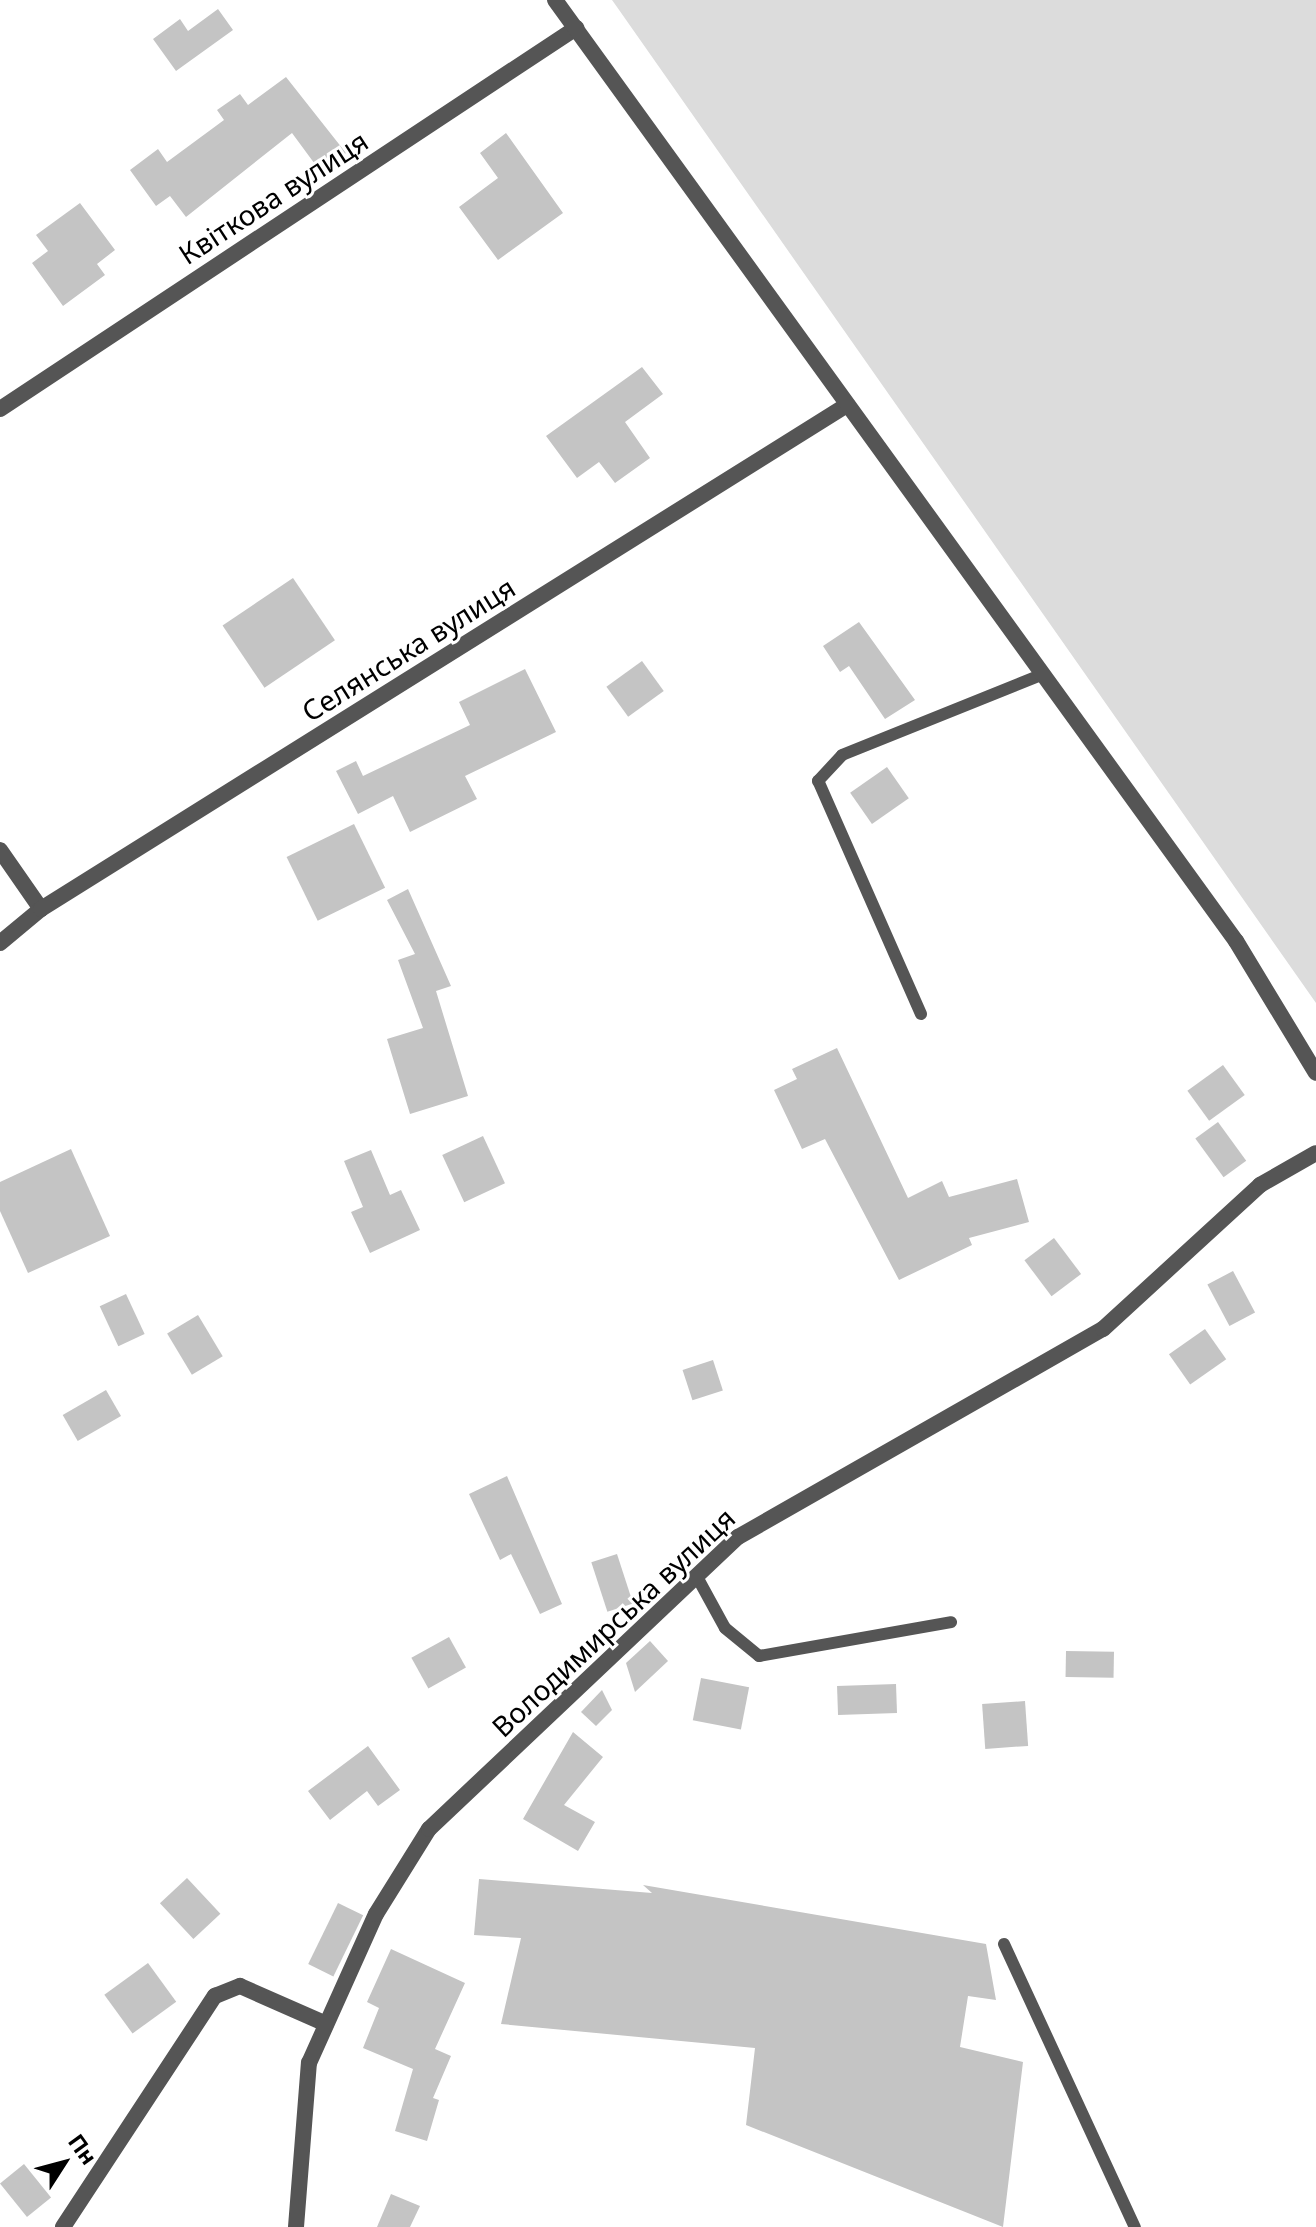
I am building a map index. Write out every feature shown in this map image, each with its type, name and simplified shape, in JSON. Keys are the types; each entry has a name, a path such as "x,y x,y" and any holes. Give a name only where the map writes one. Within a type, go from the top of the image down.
{"street":[{"path":"555,0 1236,941 1316,1073"},
{"name":"Квіткова вулиця","path":"0,409 576,28"},
{"name":"Селянська вулиця","path":"0,943 41,909 847,405"},
{"path":"0,850 41,909"},
{"name":"Володимирська вулиця","path":"296,2227 309,2063 376,1914 429,1829 696,1575 803,1494 1103,1329 1260,1185 1316,1153"},
{"path":"63,2227 215,1996 240,1986 326,2024"}],"lane":[{"path":"921,1014 818,781 842,755 1041,675"},
{"path":"696,1575 725,1628 759,1656 951,1622"},
{"path":"1004,1944 1135,2227"}],"shaded area":[{"path":"612,0 1316,0 1316,1003 617,7"}],"building":[{"path":"218,9 233,30 176,71 153,39 180,19 188,31"},
{"path":"286,77 346,153 320,171 292,133 186,217 170,196 156,206 130,170 158,149 167,162 224,120 217,110 240,94 248,105"},
{"path":"506,133 563,213 498,260 459,207 498,178 480,153"},
{"path":"80,203 115,250 97,264 105,275 63,306 32,263 48,251 36,235"},
{"path":"642,367 663,394 625,422 650,458 615,483 599,462 577,478 546,436"},
{"path":"293,578 335,640 264,688 223,626"},
{"path":"859,622 915,700 885,719 849,666 840,672 823,646"},
{"path":"642,661 664,691 628,717 606,687"},
{"path":"525,669 556,732 465,776 477,799 410,832 393,796 358,814 336,771 356,761 363,776 470,725 459,702"},
{"path":"887,767 909,798 872,824 850,793"},
{"path":"354,824 385,888 318,921 287,857"},
{"path":"408,889 451,986 436,991 468,1096 410,1114 387,1039 423,1028 398,960 415,954 387,900"},
{"path":"837,1048 908,1198 942,1181 949,1197 1017,1179 1029,1222 969,1238 972,1245 899,1280 825,1139 802,1149 774,1090 797,1079 792,1069"},
{"path":"1223,1065 1245,1095 1209,1121 1187,1091"},
{"path":"1218,1122 1246,1161 1224,1177 1195,1138"},
{"path":"483,1136 505,1183 464,1202 442,1155"},
{"path":"71,1149 110,1236 28,1273 0,1211 0,1182"},
{"path":"371,1150 390,1195 401,1190 420,1230 370,1253 351,1212 363,1207 344,1161"},
{"path":"1054,1238 1081,1274 1052,1296 1024,1260"},
{"path":"1233,1271 1255,1312 1229,1326 1207,1285"},
{"path":"126,1294 145,1334 118,1346 100,1306"},
{"path":"198,1315 223,1356 192,1375 167,1334"},
{"path":"1205,1329 1226,1359 1190,1385 1169,1354"},
{"path":"713,1360 723,1390 692,1400 683,1370"},
{"path":"106,1390 121,1416 78,1441 63,1415"},
{"path":"507,1476 562,1604 540,1614 511,1554 500,1560 469,1494"},
{"path":"617,1554 633,1603 607,1612 591,1562"},
{"path":"449,1637 466,1668 428,1688 411,1658"},
{"path":"650,1641 668,1661 635,1692 626,1663"},
{"path":"1066,1651 1114,1652 1114,1678 1066,1677"},
{"path":"701,1678 749,1687 741,1730 693,1720"},
{"path":"896,1684 897,1713 838,1715 837,1686"},
{"path":"602,1690 612,1710 596,1726 581,1712"},
{"path":"1025,1701 1028,1746 985,1749 982,1704"},
{"path":"573,1732 603,1757 564,1805 595,1822 578,1851 523,1819"},
{"path":"368,1746 400,1790 378,1806 367,1791 330,1820 308,1791"},
{"path":"187,1878 220,1914 193,1939 160,1903"},
{"path":"479,1879 652,1893 643,1885 986,1944 996,2000 968,1996 960,2047 1023,2062 1003,2227 746,2125 755,2048 501,2024 521,1938 474,1935"},
{"path":"338,1903 363,1915 333,1976 308,1964"},
{"path":"391,1949 465,1983 435,2049 451,2056 433,2098 439,2100 427,2141 395,2131 413,2069 363,2048 379,2008 367,2002"},
{"path":"148,1963 176,2002 133,2034 104,1995"},
{"path":"24,2164 51,2197 27,2217 0,2184"},
{"path":"391,2194 420,2206 410,2227 377,2227"}]}
